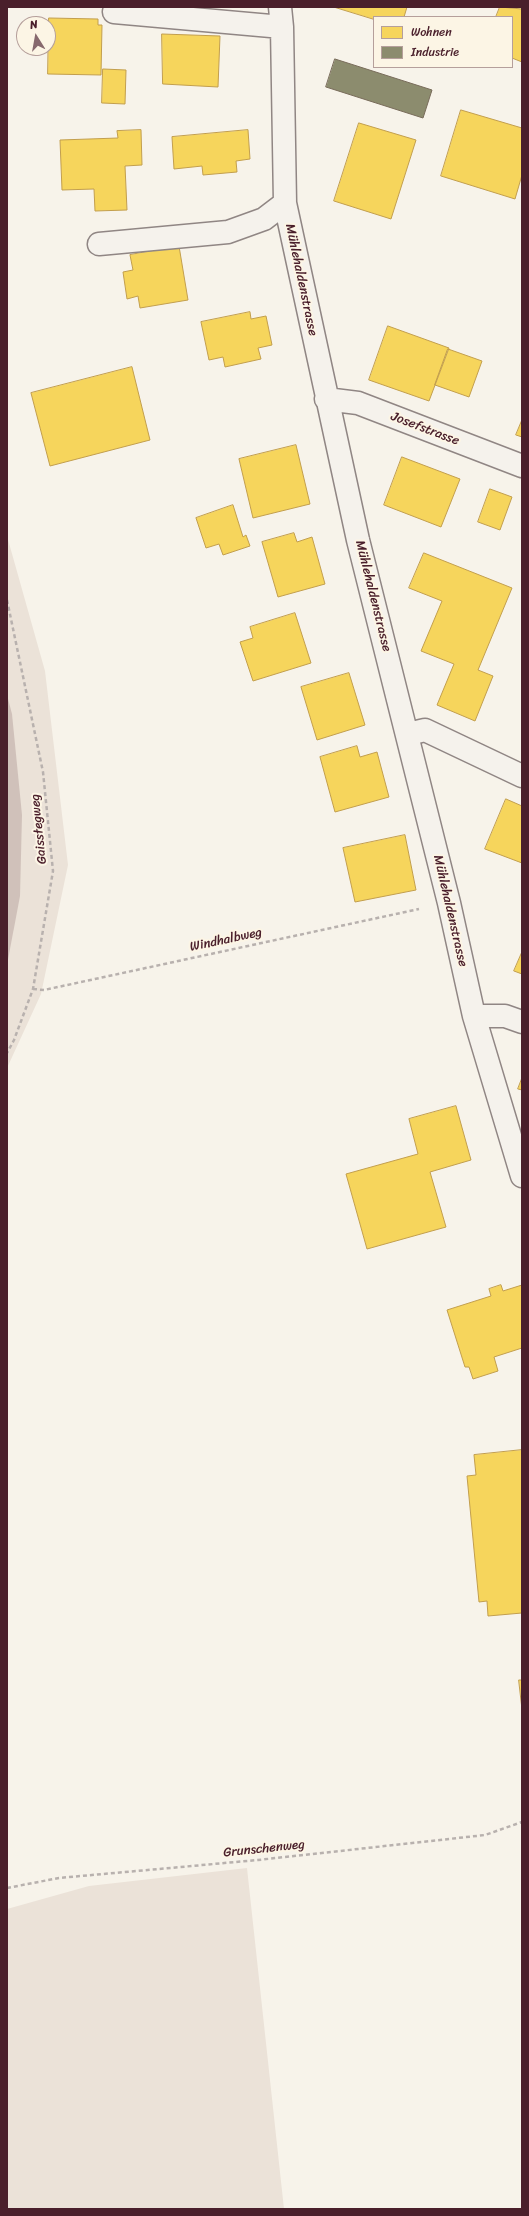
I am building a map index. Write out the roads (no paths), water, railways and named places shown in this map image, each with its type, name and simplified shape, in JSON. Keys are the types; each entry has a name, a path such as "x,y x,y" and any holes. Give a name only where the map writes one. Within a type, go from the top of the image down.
{"street":[{"path":"114,12 281,17"},
{"name":"Mühlehaldenstrasse","path":"281,17 284,203 358,540 408,734 449,903 474,1016 522,1176"},
{"path":"99,244 228,232 264,218 284,203"},
{"name":"Josefstrasse","path":"326,399 358,403 522,466"},
{"path":"408,734 425,730 522,776"},
{"path":"474,1016 505,1016 522,1022"}]}
